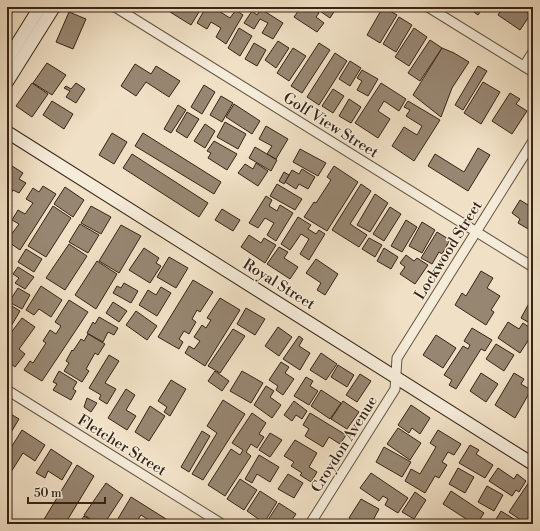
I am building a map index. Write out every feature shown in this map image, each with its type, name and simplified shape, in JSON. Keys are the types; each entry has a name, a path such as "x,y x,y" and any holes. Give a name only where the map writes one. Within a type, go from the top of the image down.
{"main road":[{"path":"7,60 40,7"},
{"path":"7,82 54,7"},
{"name":"Royal Street","path":"7,132 533,464"}],"street":[{"name":"Golf View Street","path":"115,7 533,267"},
{"path":"428,7 533,72"},
{"path":"524,66 533,52"},
{"name":"Lockwood Street","path":"395,376 397,358 533,141"},
{"name":"Croydon Avenue","path":"310,524 394,389 395,376"},
{"name":"Fletcher Street","path":"7,390 222,524"}],"building":[{"path":"7,7 16,7 7,20"},
{"path":"171,7 202,7 191,25 170,12 173,8"},
{"path":"206,7 218,7 217,10 230,18 236,10 243,15 226,44 216,37 221,28 211,22 207,29 197,23"},
{"path":"301,7 310,7 319,13 316,17 324,23 317,32 294,17"},
{"path":"314,7 337,7 330,18"},
{"path":"383,7 397,15 380,43 367,35"},
{"path":"467,7 490,7 486,12 482,9 478,15"},
{"path":"503,7 527,7 525,11 530,15 520,30 498,15"},
{"path":"261,9 283,23 273,39 262,33 268,23 260,19 254,29 244,23 252,11 257,15"},
{"path":"69,12 86,19 73,49 56,42"},
{"path":"399,17 412,25 396,52 383,44"},
{"path":"239,28 252,36 240,56 228,48"},
{"path":"414,28 427,37 409,66 395,57"},
{"path":"430,40 442,48 420,81 408,73"},
{"path":"278,41 289,48 276,68 265,60"},
{"path":"254,43 266,50 257,66 245,59"},
{"path":"319,43 330,50 302,93 291,86"},
{"path":"293,48 306,56 289,81 277,73"},
{"path":"442,48 469,62 452,88 441,117 413,95"},
{"path":"335,53 347,61 319,105 307,97"},
{"path":"350,61 361,68 350,86 339,79"},
{"path":"47,63 66,75 52,95 33,83"},
{"path":"135,64 151,74 156,66 180,81 169,97 146,82 136,96 121,86"},
{"path":"478,66 487,71 463,110 455,105"},
{"path":"362,70 378,79 368,96 357,90 362,81 357,78"},
{"path":"483,82 500,92 481,124 464,113"},
{"path":"32,83 48,94 32,117 16,106"},
{"path":"76,83 85,89 76,103 66,97 70,91 64,88 66,86 71,89"},
{"path":"381,83 406,99 399,111 384,101 378,111 390,119 378,138 355,123"},
{"path":"204,85 215,92 202,114 191,107"},
{"path":"333,89 344,96 333,113 322,106"},
{"path":"510,93 520,99 516,104 527,111 512,134 492,121"},
{"path":"221,96 233,103 222,122 210,115"},
{"path":"349,99 361,107 351,123 339,116"},
{"path":"52,101 73,114 64,129 43,115"},
{"path":"408,101 440,120 414,161 392,146 404,127 417,135 422,126 406,116 410,110 404,107"},
{"path":"234,104 260,121 252,134 226,117"},
{"path":"178,105 186,110 171,133 164,129"},
{"path":"187,112 199,119 187,138 176,131"},
{"path":"225,122 246,134 238,149 217,137"},
{"path":"205,124 215,131 205,148 194,141"},
{"path":"266,126 288,139 276,159 267,154 272,146 259,139"},
{"path":"112,133 127,142 114,164 99,155"},
{"path":"143,133 221,182 214,194 135,146"},
{"path":"214,141 237,154 227,170 208,158 211,153 207,151"},
{"path":"255,147 277,160 271,171 249,158"},
{"path":"478,148 490,155 468,191 428,166 435,154 464,172"},
{"path":"300,149 326,163 318,176 293,162"},
{"path":"132,154 208,203 199,217 123,168"},
{"path":"256,163 268,171 258,186 238,173 245,164 253,169"},
{"path":"9,164 23,173 19,179 26,183 19,193 13,190 7,200 7,168"},
{"path":"334,166 358,182 327,231 304,217 314,202 316,203 331,180 327,177"},
{"path":"302,169 315,177 308,189 299,184 296,189 285,182 292,170 299,174"},
{"path":"284,172 289,175 284,184 279,181"},
{"path":"277,184 302,199 295,210 270,196"},
{"path":"361,184 371,191 350,224 367,235 359,247 332,230"},
{"path":"43,186 56,194 20,250 7,241 7,232 11,235 19,224 12,220 18,210 25,214 33,203 26,199 33,188 39,192"},
{"path":"65,187 84,200 73,217 54,204"},
{"path":"375,194 388,203 370,232 357,225"},
{"path":"266,196 272,200 269,206 277,211 280,205 293,213 276,241 267,235 274,223 265,218 258,228 249,223"},
{"path":"520,200 533,208 533,226 530,230 518,223 520,219 512,213"},
{"path":"7,202 12,205 7,213"},
{"path":"53,206 71,218 46,257 28,246"},
{"path":"91,206 111,217 101,234 81,223"},
{"path":"390,207 401,214 384,241 373,234"},
{"path":"222,209 240,220 233,231 215,220"},
{"path":"298,217 311,225 308,229 316,234 319,230 325,234 309,260 300,254 309,239 301,234 290,250 281,244"},
{"path":"406,220 417,227 402,252 391,246"},
{"path":"422,222 435,230 422,253 409,246"},
{"path":"80,224 99,235 88,253 69,242"},
{"path":"121,225 141,236 119,273 99,261"},
{"path":"437,232 450,240 442,254 439,252 432,264 421,258"},
{"path":"249,235 261,243 264,238 276,245 265,263 241,247"},
{"path":"369,238 382,245 375,257 362,249"},
{"path":"69,244 87,256 65,290 46,278"},
{"path":"279,247 288,252 284,258 298,267 290,279 267,264"},
{"path":"144,248 159,258 156,263 161,266 150,283 129,270"},
{"path":"384,248 398,257 391,269 377,261"},
{"path":"26,249 42,259 34,272 18,262"},
{"path":"406,255 414,261 417,258 428,265 415,284 400,274 405,267 400,263"},
{"path":"169,257 188,268 176,288 157,277"},
{"path":"316,259 338,274 325,295 317,290 321,283 306,273"},
{"path":"97,261 117,274 96,309 75,295"},
{"path":"18,267 34,277 25,289 15,283 19,278 13,274"},
{"path":"481,271 493,278 487,288 500,296 491,310 494,312 486,325 455,305 462,293 466,296"},
{"path":"193,280 213,292 200,312 197,310 192,319 196,322 189,334 184,331 179,339 183,342 179,349 158,337"},
{"path":"124,283 138,291 131,303 113,293 117,286 121,288"},
{"path":"41,286 62,300 51,317 39,309 34,315 26,310"},
{"path":"161,287 171,293 157,316 139,305 148,290 156,295"},
{"path":"18,288 30,295 22,309 9,302"},
{"path":"533,296 533,325 521,318"},
{"path":"220,298 240,310 205,366 185,353 189,346 194,349 200,341 194,337 202,325 206,328 211,320 207,318"},
{"path":"69,300 88,312 42,381 24,370 30,361 33,363 46,343 43,341 50,330 56,334 61,326 55,322"},
{"path":"113,302 127,311 119,322 106,313"},
{"path":"7,303 20,311 7,333"},
{"path":"246,308 265,319 255,335 237,324"},
{"path":"136,311 157,326 147,340 126,325"},
{"path":"99,317 118,328 114,335 108,332 103,342 87,333 93,322 95,324"},
{"path":"22,318 35,327 19,349 25,354 15,367 7,361 7,356 9,354 7,353 7,338"},
{"path":"508,322 519,329 523,323 533,330 533,333 520,353 498,338"},
{"path":"278,327 292,337 279,356 265,346"},
{"path":"472,328 492,340 485,351 481,349 456,389 449,385 452,380 444,375 463,346 468,349 470,345 464,341"},
{"path":"233,329 245,336 220,373 208,366"},
{"path":"88,334 105,344 98,355 95,353 86,369 89,371 82,382 64,371 69,363 66,361 72,350 73,351 81,339 84,341"},
{"path":"436,335 456,348 443,368 423,355"},
{"path":"299,336 303,339 299,346 310,353 300,370 283,359"},
{"path":"496,344 514,355 504,371 486,359"},
{"path":"321,353 337,364 326,380 310,370"},
{"path":"109,355 119,361 105,383 116,389 107,404 99,399 101,395 89,388"},
{"path":"281,362 289,367 285,373 294,379 283,395 276,390 278,386 269,380"},
{"path":"338,365 354,375 347,387 331,377"},
{"path":"59,371 77,382 73,389 76,391 71,400 53,390 57,384 53,382"},
{"path":"215,371 229,381 222,391 208,381"},
{"path":"242,371 263,383 251,403 230,391"},
{"path":"481,373 498,384 486,402 470,391"},
{"path":"514,373 524,379 521,384 531,390 515,418 495,405"},
{"path":"360,374 371,381 357,402 346,395"},
{"path":"306,377 313,381 310,386 318,391 309,405 294,396"},
{"path":"171,380 186,389 170,416 164,412 167,407 158,401"},
{"path":"266,386 274,391 270,397 281,405 272,418 254,405"},
{"path":"126,389 135,395 126,410 136,416 127,430 108,418"},
{"path":"321,390 341,403 330,419 311,406"},
{"path":"87,398 97,403 91,412 84,407"},
{"path":"223,400 245,414 203,480 192,474 217,433 207,426"},
{"path":"294,401 307,411 302,419 296,415 292,421 284,415"},
{"path":"343,401 359,412 347,429 331,419"},
{"path":"411,405 430,418 420,434 412,428 409,433 398,425"},
{"path":"150,406 165,416 149,441 135,432"},
{"path":"9,413 19,419 7,439 7,416"},
{"path":"252,413 266,423 259,434 264,437 257,448 251,444 246,452 251,456 225,496 208,485 231,449 240,455 243,450 232,443"},
{"path":"310,413 346,435 340,444 329,437 323,447 305,436 309,429 303,425"},
{"path":"398,428 421,443 410,460 387,444"},
{"path":"22,430 45,445 35,461 23,453 11,472 7,470 7,454"},
{"path":"438,430 461,444 454,455 448,452 442,462 447,465 439,478 435,476 425,493 405,481 411,469 420,474 436,447 430,443"},
{"path":"202,431 210,436 189,472 181,467"},
{"path":"270,433 282,440 270,457 259,450"},
{"path":"295,440 317,453 309,467 317,472 311,482 300,475 302,473 291,466 294,462 284,456"},
{"path":"470,445 479,450 476,454 493,465 485,478 459,463"},
{"path":"384,447 411,462 402,477 376,462"},
{"path":"51,449 72,463 62,480 48,471 45,478 36,473"},
{"path":"259,455 279,467 270,482 257,474 252,483 245,479"},
{"path":"77,465 94,476 65,524 48,524 43,521"},
{"path":"458,468 474,477 465,493 449,484"},
{"path":"498,468 514,479 517,474 526,481 519,492 516,490 512,496 489,481"},
{"path":"371,473 408,498 398,513 385,505 388,499 383,496 379,501 360,488"},
{"path":"288,474 303,483 294,498 278,489"},
{"path":"240,479 257,490 244,510 227,499"},
{"path":"529,482 533,485 533,511 525,523 509,512"},
{"path":"106,483 123,495 104,524 98,524 84,515"},
{"path":"487,486 503,495 494,511 478,502"},
{"path":"260,491 277,502 264,523 247,511"},
{"path":"451,491 484,513 477,524 474,524 443,504"},
{"path":"415,492 426,500 414,519 402,512"},
{"path":"131,497 174,524 150,524 152,522 141,515 135,524 119,524 116,522"},
{"path":"361,499 379,509 371,524 359,524 349,518"},
{"path":"279,503 296,514 289,524 267,524 266,523"},
{"path":"501,511 522,524 499,524 495,521"},
{"path":"84,516 97,524 79,524"},
{"path":"7,519 15,524 7,524"},
{"path":"454,519 463,524 451,524"}]}
